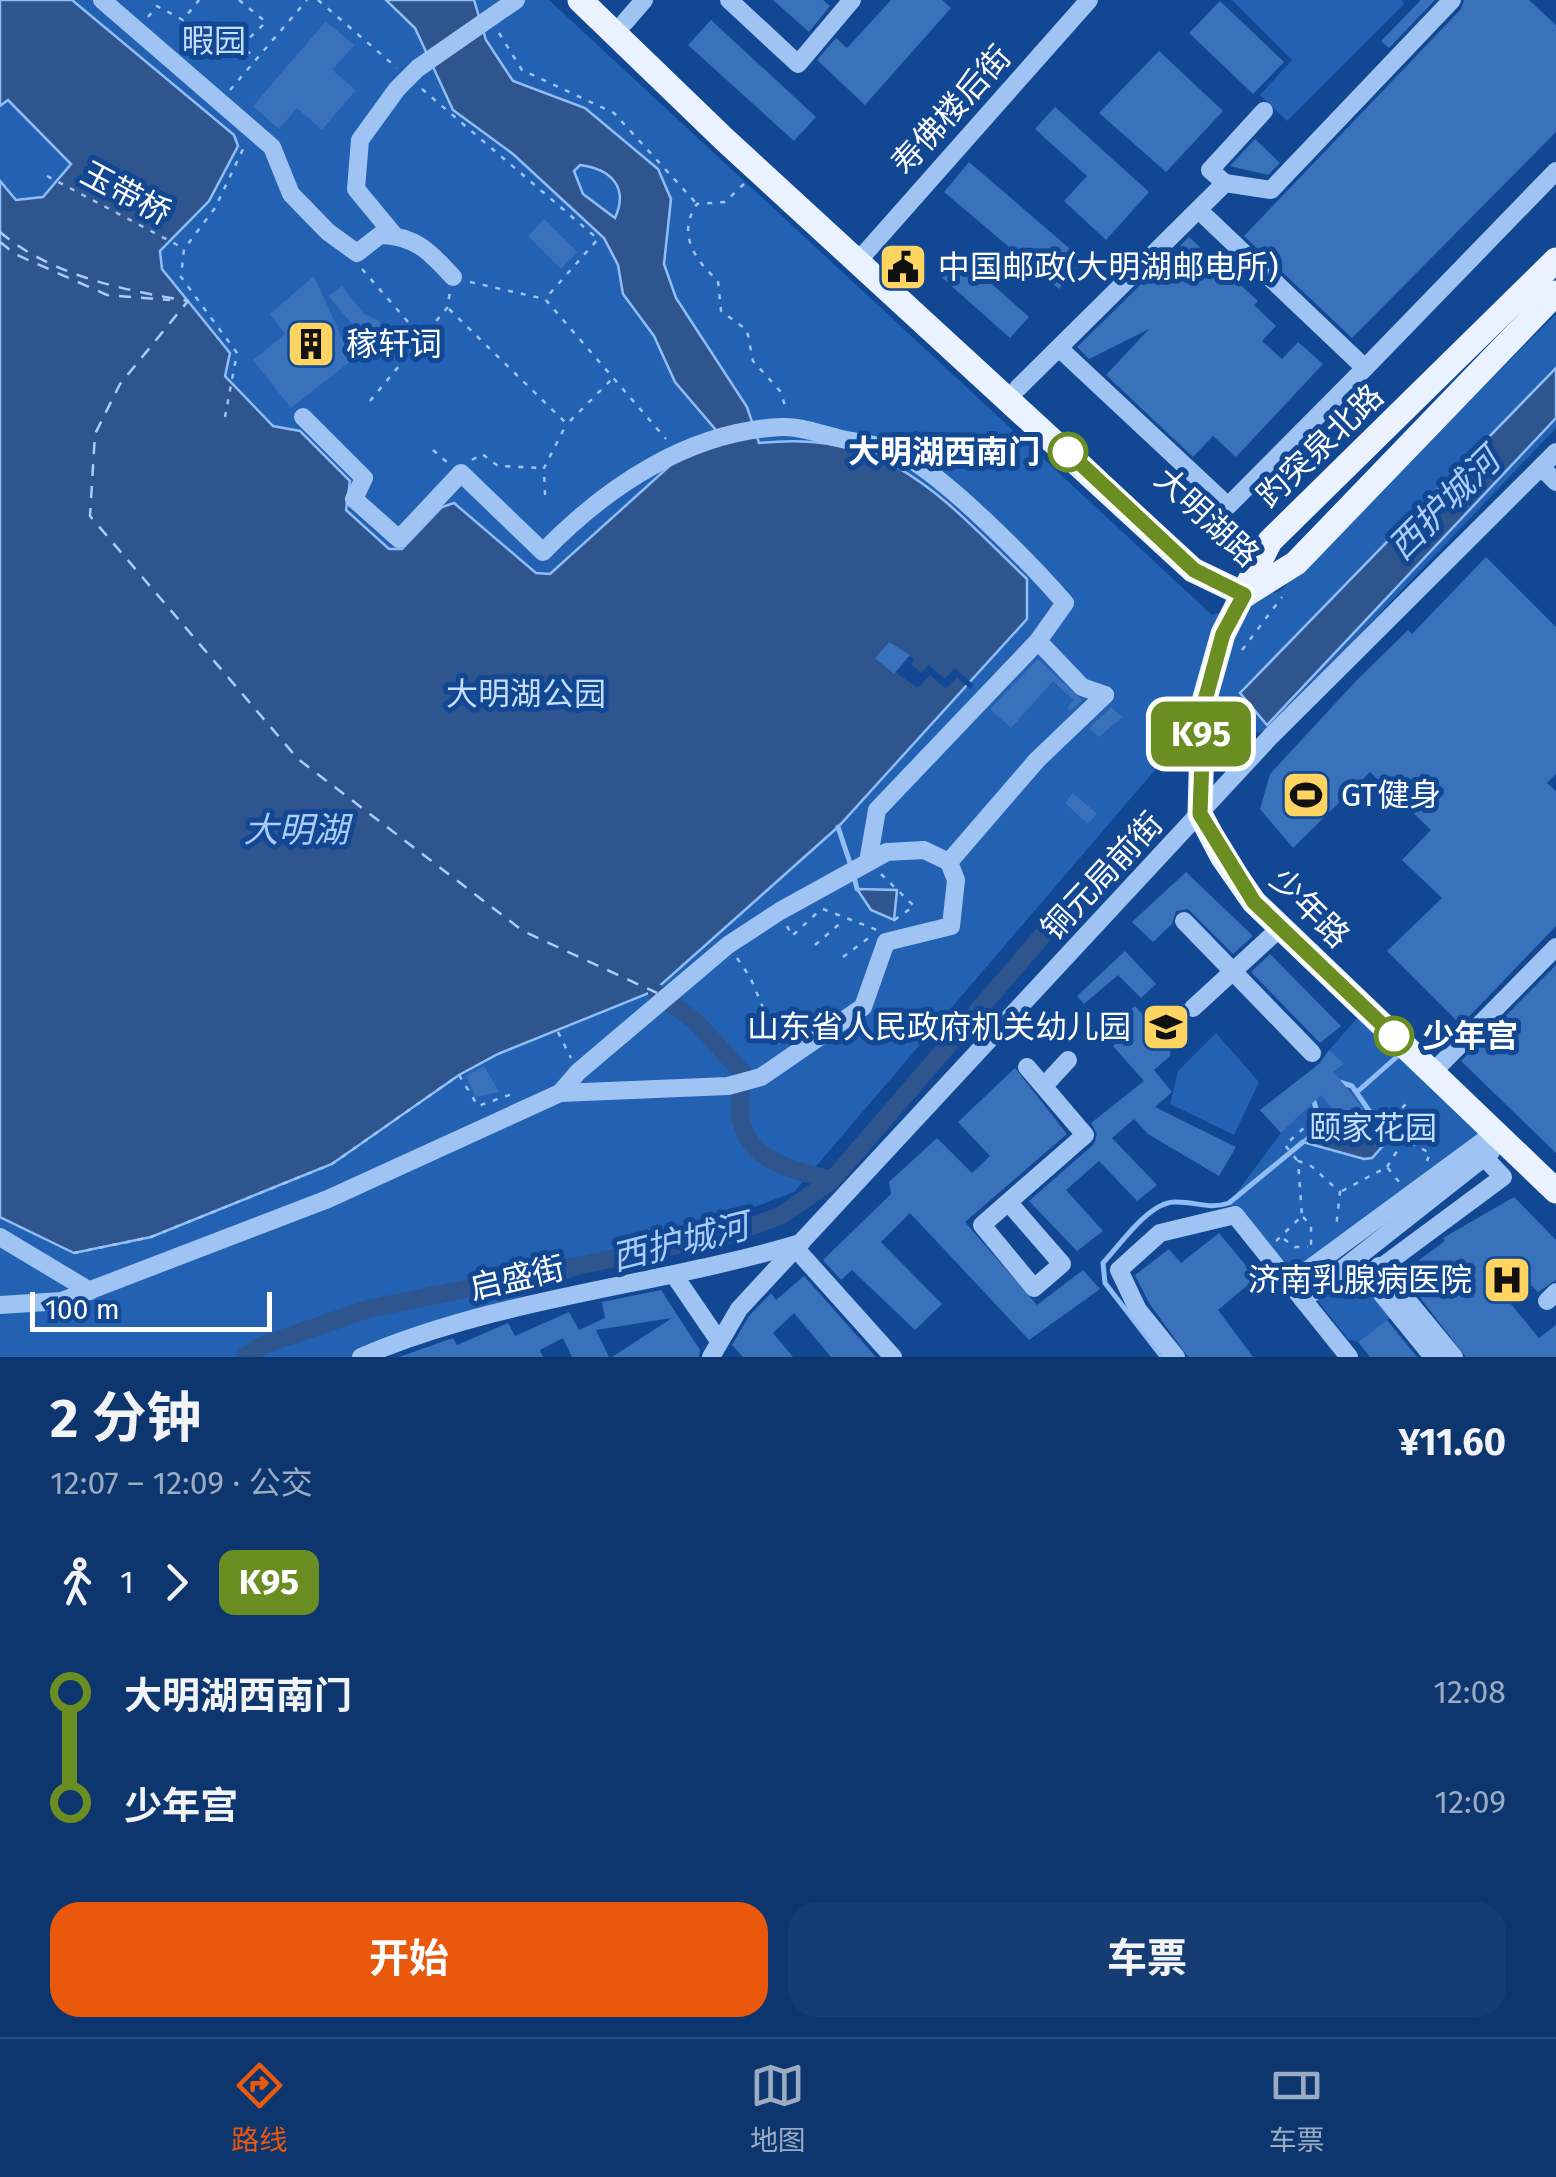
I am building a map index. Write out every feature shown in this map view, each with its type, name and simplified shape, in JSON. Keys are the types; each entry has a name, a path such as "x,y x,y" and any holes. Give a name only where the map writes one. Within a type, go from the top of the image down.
{"main road":[{"name":"大明湖路","path":"580,0 724,139 1018,388 1244,595"},
{"name":"大明湖路","path":"602,0 1194,570 1244,595"},
{"name":"趵突泉北路","path":"1244,595 1270,542 1556,260"},
{"name":"趵突泉北路","path":"1244,595 1296,563 1556,293"},
{"path":"1200,814 1201,728 1207,686 1223,634 1244,595"},
{"name":"少年路","path":"1200,814 1254,902 1432,1073 1494,1144 1556,1191"}],"street":[{"path":"102,0 272,147 291,194 328,232 358,253 380,235 394,235 424,245 452,278"},
{"path":"394,235 356,189 360,140 413,72 489,15 516,0"},
{"path":"624,22 644,0"},
{"path":"729,0 798,64 852,0"},
{"name":"寿佛楼后街","path":"863,255 1089,0"},
{"path":"1264,111 1210,170 1225,183 1270,190 1452,0"},
{"path":"1060,349 1228,506 1556,171"},
{"path":"1018,388 1225,183"},
{"path":"1206,217 1365,368"},
{"path":"303,416 364,478 354,499 399,538 461,473 543,552 578,519 677,452 715,439 794,428 894,451 929,473 1035,569 1066,603 1038,641 878,810 865,864"},
{"name":"铜元局前街","path":"715,1349 739,1308 802,1246 1271,736 1556,452"},
{"path":"1540,467 1556,482"},
{"path":"949,862 1037,760 1105,695 1082,686 1038,641"},
{"path":"0,1305 62,1302 328,1199 560,1093 728,1086 761,1077 863,1007 886,942 950,926 956,880 949,862 924,850 886,852 728,945 578,1072 560,1093"},
{"path":"1184,921 1312,1053"},
{"path":"1193,1008 1280,928"},
{"path":"1432,1073 1556,946"},
{"path":"1044,1086 1068,1060"},
{"path":"1009,1203 1062,1264 1034,1288 982,1225 1084,1134 1027,1067"},
{"path":"1290,1283 1340,1238 1415,1185 1494,1144"},
{"path":"1433,1357 1368,1276 1503,1177 1494,1144"},
{"path":"1303,1300 1494,1144"},
{"path":"1176,1357 1138,1310 1119,1270 1160,1233 1235,1215 1349,1357"},
{"path":"0,1237 90,1291"},
{"path":"802,1246 893,1357"},
{"name":"启盛街","path":"361,1357 488,1314 722,1267 802,1246"},
{"path":"1380,1266 1454,1357"},
{"path":"674,1276 715,1349"}],"path":[{"path":"136,30 164,0"},
{"path":"157,6 182,20 199,0"},
{"path":"239,0 266,22 240,47 258,58"},
{"path":"219,102 307,0"},
{"path":"318,0 413,72 598,239 544,299"},
{"path":"489,15 522,70 614,113 697,204"},
{"path":"224,417 237,352 184,285 184,249 215,208 252,130"},
{"name":"玉带桥","path":"47,176 184,249"},
{"path":"697,204 725,202 746,182"},
{"path":"697,204 689,240 694,258 718,281 721,311 747,330 754,361 780,390 794,428"},
{"path":"358,253 365,277 422,338"},
{"path":"370,401 448,308 452,278 544,299 677,452"},
{"path":"448,308 566,424"},
{"path":"545,495 544,468 566,424 614,377"},
{"path":"461,473 482,454 498,466 544,468"},
{"path":"1240,653 1282,596"},
{"path":"843,957 914,906 865,864"},
{"path":"821,908 879,931"},
{"path":"815,946 846,918"},
{"path":"728,945 750,976 786,1060"},
{"path":"558,1032 578,1072"},
{"path":"74,1254 152,1238 332,1164 459,1075 478,1106 528,1089"},
{"path":"1284,1239 1296,1247 1340,1238 1340,1192 1310,1165 1298,1161 1285,1145 1314,1120 1330,1115 1351,1132 1391,1119 1408,1102"},
{"path":"1387,1167 1396,1183 1415,1185 1430,1153 1404,1140 1391,1119"},
{"path":"1340,1192 1387,1167 1404,1140"},
{"path":"1298,1161 1302,1216 1310,1225 1312,1267"},
{"path":"1261,1246 1284,1239 1302,1216"}],"green space":[{"name":"大明湖公园","path":"0,0 549,0 1212,615 1281,590 1556,314 1556,428 1268,731 1178,743 794,1192 363,1357 0,1357"},
{"path":"1232,0 1401,0 1404,4 1287,121 1260,95 1292,60"},
{"name":"颐家花园","path":"1360,1015 1480,1133 1293,1270 1229,1203 1281,1133 1307,1108 1301,1100 1343,1065 1329,1050"},
{"path":"1216,1033 1259,1082 1234,1135 1170,1104 1178,1071"},
{"path":"1356,1270 1391,1317 1358,1342 1348,1339 1317,1300"}],"water":[{"name":"大明湖","path":"0,0 72,0 234,135 238,146 209,201 160,251 162,269 230,353 225,376 273,426 300,431 350,481 346,510 389,549 402,549 442,507 454,503 536,573 550,574 685,452 727,443 675,382 654,336 623,294 618,265 604,238 513,154 453,110 415,28 386,0 474,0 486,40 513,81 585,108 658,169 671,199 664,264 676,298 747,407 759,443 805,441 879,458 939,496 1027,579 1027,619 838,827 654,991 498,1054 459,1075 332,1164 151,1237 74,1253 0,1217 0,181 16,200 43,197 71,164 8,100 0,106","holes":["580,165 608,175 618,189 615,218 583,194 574,171"]},
{"path":"1556,368 1556,418 1267,725 1240,693"},
{"path":"857,889 897,890 894,920 871,910"},
{"path":"1320,1123 1337,1127 1352,1140 1370,1138 1379,1131 1390,1138 1372,1158 1364,1159 1303,1142"}],"pier":[{"path":"889,642 915,660 911,664 921,673 929,665 945,679 955,668 974,685 970,689 957,677 946,689 930,675 918,688 875,658"}],"building":[{"path":"773,0 823,0 830,6 809,32"},
{"path":"891,0 942,0 951,8 865,105 817,60 836,38 847,48"},
{"path":"1421,0 1435,0 1389,48 1381,41"},
{"path":"1464,0 1529,0 1556,25 1556,132 1352,338 1244,236 1461,9"},
{"path":"1220,1 1284,62 1253,94 1189,33"},
{"path":"711,20 816,117 794,141 688,45"},
{"path":"326,21 354,45 332,70 356,90 322,130 297,108 279,129 253,106"},
{"path":"1159,51 1223,111 1166,172 1099,113"},
{"path":"1055,107 1149,192 1106,240 1064,201 1087,176 1035,129"},
{"path":"1255,139 1280,163 1268,175 1230,166"},
{"path":"969,162 1083,260 1059,289 944,192"},
{"path":"544,219 577,252 561,269 528,236"},
{"path":"1189,237 1258,301 1254,305 1276,326 1262,341 1282,359 1298,342 1323,364 1236,457 1213,436 1193,457 1106,375 1149,329 1089,359 1077,347"},
{"path":"957,253 1029,317 1010,338 938,274"},
{"name":"稼轩词","path":"314,276 352,360 291,408 253,360 285,334 270,314"},
{"path":"342,286 364,314 378,320 395,341 377,355 329,296"},
{"path":"1486,557 1556,627 1556,774 1547,783 1556,791 1556,926 1461,1025 1387,951 1442,898 1402,860 1431,830 1370,772 1293,848 1260,809 1270,774 1356,681 1408,630 1412,634"},
{"path":"889,642 910,655 894,674 875,658"},
{"path":"1038,659 1082,700 1070,711 1067,708 1074,700 1053,681 1011,728 990,709"},
{"path":"1111,707 1122,717 1099,737 1089,728"},
{"path":"1073,793 1097,814 1088,824 1065,803"},
{"path":"1186,872 1253,936 1233,954 1188,909 1176,911 1172,924 1153,942 1132,922"},
{"path":"1125,951 1156,984 1141,998 1118,975 1084,1004 1077,996"},
{"path":"1270,954 1341,1026 1320,1043 1251,972"},
{"path":"1556,965 1556,1153 1461,1061"},
{"path":"1135,1006 1171,1048 1170,1056 1154,1070 1172,1092 1155,1107 1236,1147 1219,1176 1148,1134 1134,1119 1112,1138 1157,1185 1137,1201 1099,1161 1066,1190 1103,1231 1077,1251 1029,1201 1094,1144 1097,1134 1091,1123 1144,1081 1113,1046 1123,1037 1119,1019"},
{"path":"1329,1050 1344,1064 1334,1072 1368,1115 1349,1130 1321,1095 1281,1133 1260,1110 1320,1063"},
{"path":"484,1066 499,1092 476,1097 466,1076"},
{"path":"1015,1068 1067,1134 965,1222 1037,1305 1083,1270 1100,1289 1029,1340 910,1213 881,1242 942,1304 915,1330 852,1270 841,1280 823,1260 891,1194 889,1182 937,1138 972,1173 990,1156 958,1122"},
{"name":"济南乳腺病医院","path":"1514,1197 1556,1240 1556,1280 1538,1292 1517,1271 1496,1286 1539,1338 1556,1325 1556,1357 1466,1357 1401,1273 1445,1241 1443,1238"},
{"path":"1219,1233 1256,1278 1218,1310 1253,1357 1188,1357 1149,1303 1135,1275 1169,1249 1181,1263"},
{"path":"804,1276 876,1357 831,1357 794,1313 773,1333 793,1357 743,1357 732,1345 749,1316 771,1293 776,1300"},
{"path":"661,1290 700,1350 699,1357 612,1357 672,1318 596,1330 609,1357 572,1357 563,1338 540,1350 543,1357 399,1357 453,1338 457,1345 508,1323 515,1336 569,1312 579,1330 605,1318 602,1302"},
{"path":"1387,1320 1417,1357 1370,1357 1358,1342"}],"waterway":[{"path":"838,827 851,866"},
{"name":"西护城河","path":"245,1357 263,1345 368,1309 727,1235 780,1216 832,1180 1136,827"},
{"path":"854,877 857,889"},
{"path":"657,993 695,1021 744,1074 741,1120 757,1150 788,1167 832,1180"},
{"path":"1357,1092 1400,1054"},
{"path":"1336,1081 1352,1086 1383,1131"},
{"path":"1313,1098 1320,1123"},
{"path":"1162,1357 1105,1283 1103,1263 1154,1209 1174,1202 1215,1206 1229,1203 1303,1142"}],"ferry route":[{"path":"0,232 65,270 114,286 188,301 120,384 95,434 90,516 298,759 523,931 657,993"},
{"path":"0,242 15,254 107,295 170,300"}],"bus line":[{"name":"K95","path":"1068,452 1194,570 1244,595 1211,667 1201,728 1200,814 1222,856 1254,902 1394,1036"}],"place":[{"name":"中国邮政(大明湖邮电所)","path":"903,267"},
{"name":"稼轩词","path":"311,344"},
{"name":"大明湖西南门","path":"1068,452"},
{"name":"GT健身","path":"1306,795"},
{"name":"山东省人民政府机关幼儿园","path":"1166,1027"},
{"name":"少年宫","path":"1394,1036"},
{"name":"济南乳腺病医院","path":"1507,1280"}],"park label":[{"name":"暇园","path":"214,41"}]}
